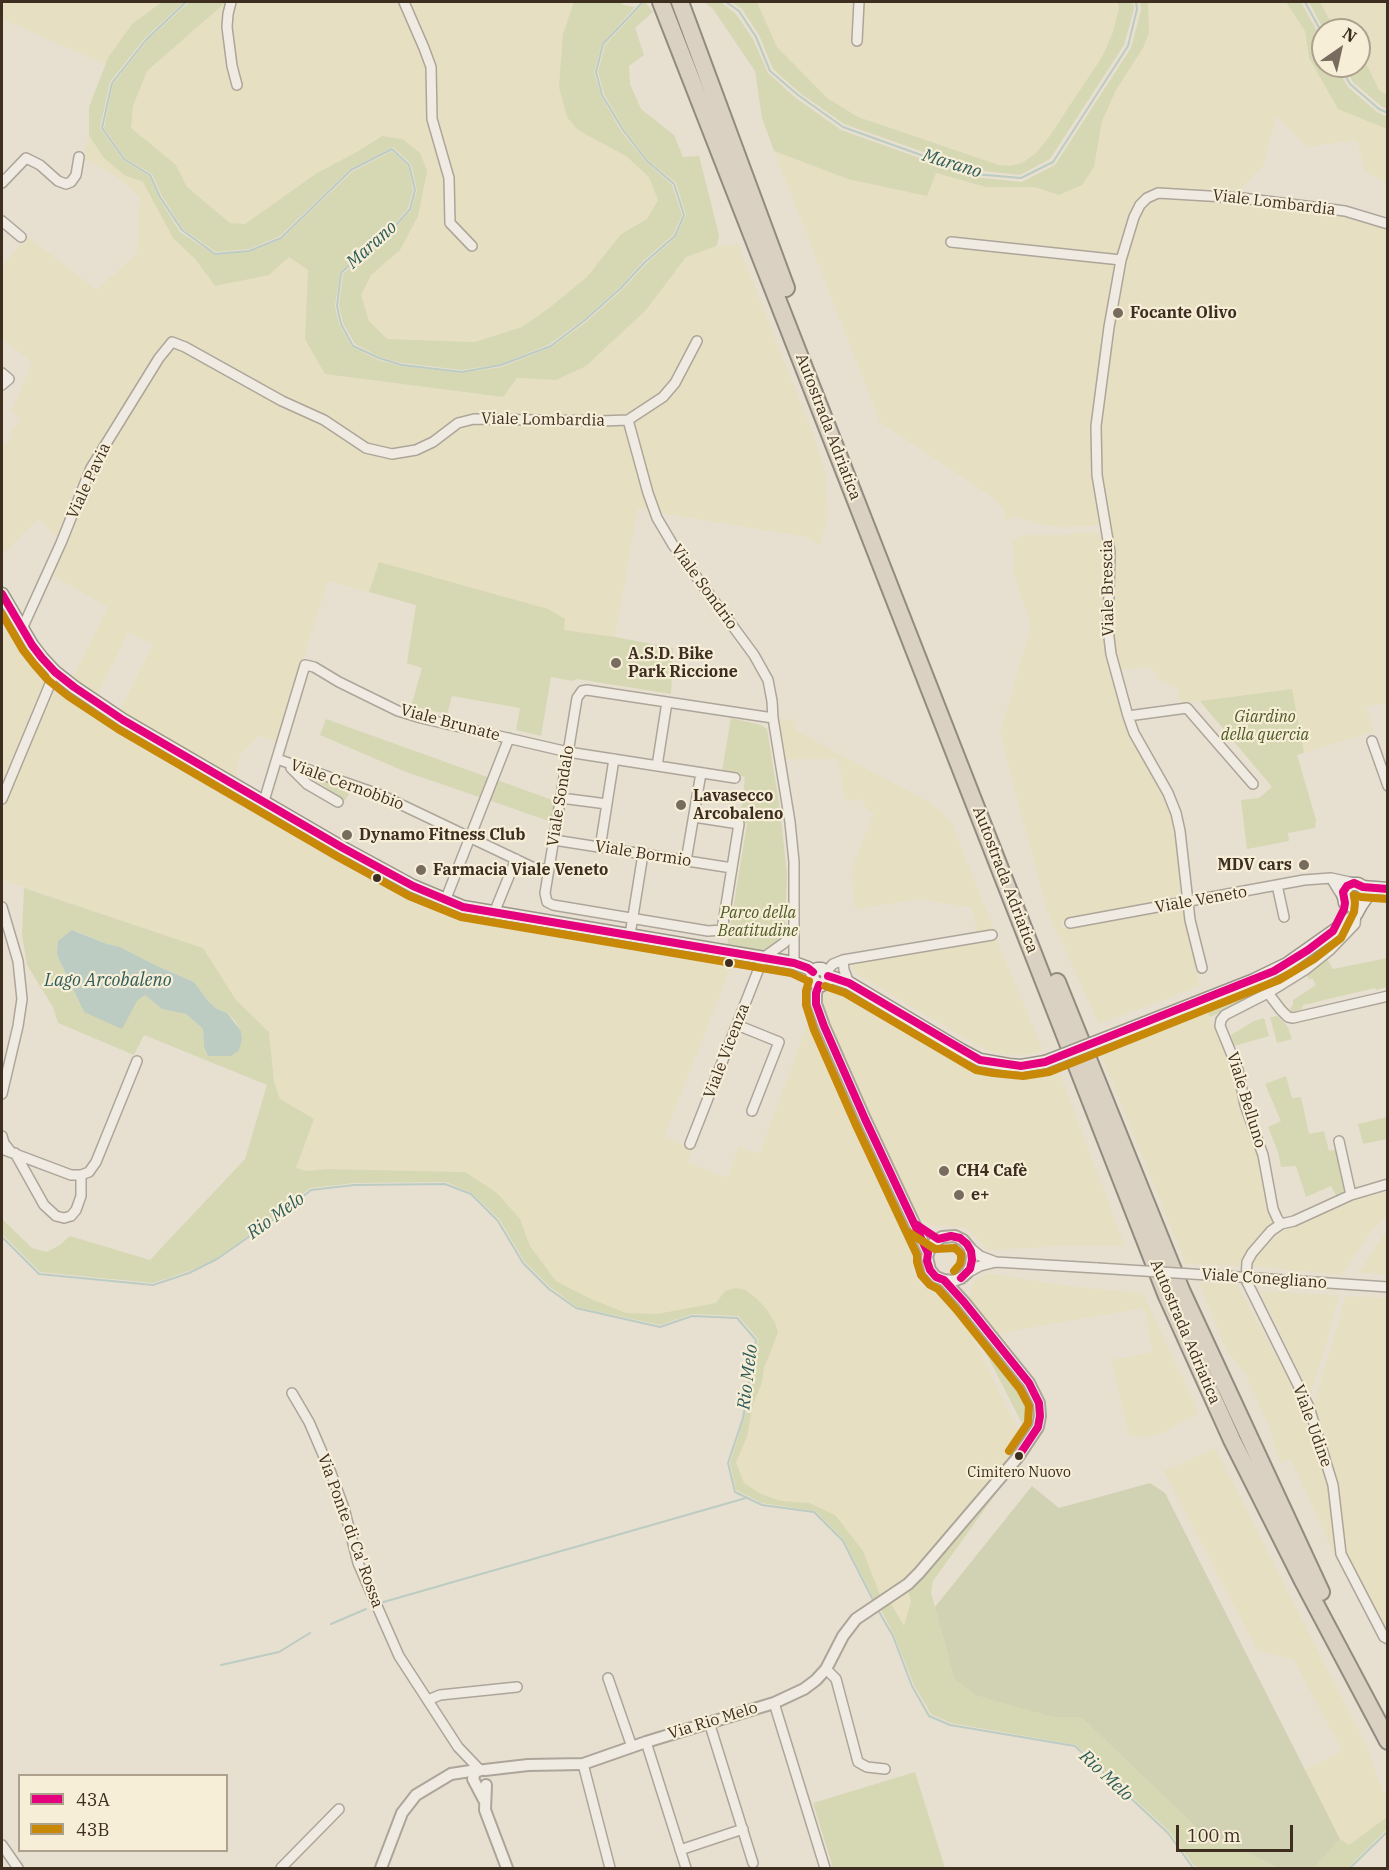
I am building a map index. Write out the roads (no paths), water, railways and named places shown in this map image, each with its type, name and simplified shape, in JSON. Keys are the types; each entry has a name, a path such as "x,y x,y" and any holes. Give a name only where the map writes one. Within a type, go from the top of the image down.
{"highway":[{"name":"Autostrada Adriatica","path":"681,4 783,280 1034,926 1181,1290 1313,1576 1388,1718"},
{"name":"Autostrada Adriatica","path":"662,5 1167,1296 1232,1440 1303,1581 1388,1741"}],"main road":[{"name":"Viale Veneto","path":"2,594 37,652 55,672 123,720 413,886 463,907 794,963 822,976 849,983 980,1060 1021,1066 1045,1062 1274,971 1333,931 1351,910 1388,891"},
{"path":"1350,884 1359,885 1366,895 1351,910 1344,889 1350,884"},
{"name":"Viale Veneto","path":"1359,885 1388,891"}],"street":[{"path":"231,2 227,27 237,85"},
{"path":"404,2 430,67 432,119 449,178 450,223 472,246"},
{"path":"857,42 859,2"},
{"path":"2,183 26,159 40,165 58,181 66,184 71,182 76,175 80,157"},
{"name":"Viale Lombardia","path":"1158,193 1242,198 1345,212 1388,224"},
{"name":"Viale Brescia","path":"1158,193 1147,198 1140,205 1134,217 1121,261 1109,327 1096,426 1096,475 1110,552 1108,618 1110,646 1119,689 1134,733 1168,793 1176,813 1188,903 1202,968"},
{"path":"2,221 21,237"},
{"path":"951,242 1121,261"},
{"name":"Viale Lombardia","path":"172,342 282,401 324,420 366,448 392,454 416,450 432,442 458,423 474,419 628,420 663,397 675,383 697,341"},
{"name":"Viale Pavia","path":"22,629 61,543 91,468 159,358 172,342"},
{"name":"Viale Sondrio","path":"628,420 657,518 673,545 759,663 768,680 794,862 794,963"},
{"name":"Viale Brunate","path":"277,759 305,665 315,667 339,682 398,711 421,718 568,752 735,778"},
{"path":"2,798 55,672"},
{"name":"Viale Sondalo","path":"633,918 553,905 547,902 545,893 577,698 582,691 587,690 667,702"},
{"path":"657,766 667,702 773,718"},
{"path":"1128,716 1187,708 1253,784"},
{"path":"445,901 508,738"},
{"path":"1372,741 1388,786"},
{"path":"264,801 277,759"},
{"name":"Viale Cernobbio","path":"277,759 381,795 516,860 532,867 549,870"},
{"path":"600,848 614,759"},
{"path":"292,765 291,768 307,784 338,802"},
{"path":"686,861 701,772"},
{"path":"561,798 606,804"},
{"path":"633,918 708,931 722,930 739,824 694,817"},
{"name":"Viale Bormio","path":"554,840 732,868"},
{"path":"630,935 643,854"},
{"path":"494,913 516,860"},
{"name":"Viale Veneto","path":"1070,923 1319,878 1331,878 1359,885"},
{"path":"1331,878 1351,910"},
{"path":"1277,885 1284,917"},
{"path":"2,907 18,961 22,999 2,1094"},
{"name":"Viale Belluno","path":"1281,1224 1273,1209 1263,1155 1245,1105 1238,1070 1221,1026 1221,1020 1225,1015 1268,993 1305,970 1339,943 1351,910"},
{"path":"763,958 784,943 794,931"},
{"path":"928,1252 864,1119 824,1026 816,1004 816,993 822,976 833,964 843,960 992,935"},
{"name":"Viale Vicenza","path":"690,1144 763,958"},
{"path":"843,960 849,983"},
{"path":"1268,993 1281,1010 1288,1017 1293,1018 1388,996"},
{"path":"737,1025 779,1042 752,1112"},
{"path":"9,1151 71,1175 89,1172 96,1162 138,1061"},
{"path":"2,1136 4,1143 44,1205 56,1216 64,1218 71,1216 76,1210 81,1196 81,1175"},
{"path":"1339,1141 1352,1195"},
{"path":"1281,1224 1294,1221 1352,1195 1388,1184"},
{"path":"914,1223 938,1239"},
{"name":"Viale Udine","path":"1281,1224 1271,1231 1252,1253 1247,1262 1246,1280 1309,1407 1333,1485 1341,1554 1384,1637 1388,1639"},
{"path":"964,1275 953,1281 944,1280 930,1270 927,1261 928,1252 938,1239 956,1236 969,1247 972,1260 964,1275 964,1302"},
{"name":"Viale Conegliano","path":"969,1247 980,1256 996,1262 1388,1287"},
{"name":"Viale Conegliano","path":"964,1275 980,1266 996,1262"},
{"path":"944,1280 964,1302"},
{"name":"Via Rio Melo","path":"452,1774 528,1765 583,1764 774,1703 804,1689 816,1680 826,1669 843,1636 856,1619 908,1584 919,1573 1028,1444 1038,1427 1039,1403 1029,1383 964,1302"},
{"name":"Via Ponte di Ca' Rossa","path":"291,1393 309,1422 332,1473 344,1508 358,1563 399,1656 458,1747 481,1770"},
{"path":"826,1669 836,1679 858,1762 867,1767 885,1769"},
{"path":"608,1678 632,1747"},
{"path":"428,1700 440,1695 517,1687"},
{"path":"774,1703 825,1869"},
{"path":"709,1722 753,1863"},
{"path":"646,1742 686,1869"},
{"path":"583,1764 610,1869"},
{"name":"Via Rio Melo","path":"481,1783 510,1767"},
{"path":"481,1770 490,1776 481,1783"},
{"path":"381,1869 402,1813 416,1795 452,1774 481,1783"},
{"path":"481,1783 488,1822 507,1869"},
{"path":"281,1869 339,1809"},
{"path":"680,1850 743,1829"},
{"path":"2,1845 18,1869"}],"water":[{"name":"Lago Arcobaleno","path":"72,930 120,947 194,982 208,1001 217,1009 227,1013 241,1031 242,1039 239,1050 231,1056 208,1056 204,1046 203,1029 186,1014 162,1009 145,995 137,1001 122,1029 84,1012 57,955 58,941"}],"waterway":[{"name":"Marano","path":"186,2 146,40 112,83 102,128 124,159 150,175 160,197 182,230 215,254 249,251 281,238 351,170 392,149 409,165 415,190 410,209 391,231 365,250 341,273 337,306 341,324 353,346 379,358 402,365 462,372 501,365 551,346 585,320 675,236 684,215 674,184 647,161 623,130 602,95 596,72 603,44 643,2"},
{"name":"Marano","path":"726,2 739,11 756,37 770,71 798,95 843,127 974,174 1021,178 1053,162 1128,46 1137,9 1136,2"},
{"name":"Marano","path":"1305,2 1314,18"},
{"name":"Marano","path":"1347,78 1350,84 1379,109 1388,113"},
{"name":"Rio Melo","path":"2,1237 39,1274 153,1285 189,1273 217,1259 311,1190 354,1185 445,1184 471,1194 498,1221 523,1263 549,1289 576,1308 660,1327 692,1316 737,1318 756,1340 743,1418 728,1463 735,1492 762,1505 814,1512 843,1541 874,1602"},
{"path":"380,1603 746,1498"},
{"path":"331,1624 366,1609"},
{"name":"Rio Melo","path":"878,1610 893,1636 912,1686 929,1716 950,1725 1075,1746 1168,1833 1193,1868 1196,1868"},
{"path":"221,1665 279,1652 310,1633"},
{"name":"Rio Melo","path":"1350,1868 1388,1831"}],"place":[{"name":"Focante Olivo","path":"1118,313"},
{"name":"A.S.D. Bike Park Riccione","path":"616,663"},
{"name":"Lavasecco Arcobaleno","path":"681,805"},
{"name":"Dynamo Fitness Club","path":"347,835"},
{"name":"MDV cars","path":"1304,865"},
{"name":"Farmacia Viale Veneto","path":"421,870"},
{"name":"CH4 Cafè","path":"944,1171"},
{"name":"e+","path":"959,1195"},
{"name":"Cimitero Nuovo","path":"1019,1456"}],"park label":[{"name":"Giardino della quercia","path":"1265,726"},
{"name":"Parco della Beatitudine","path":"758,922"}]}
